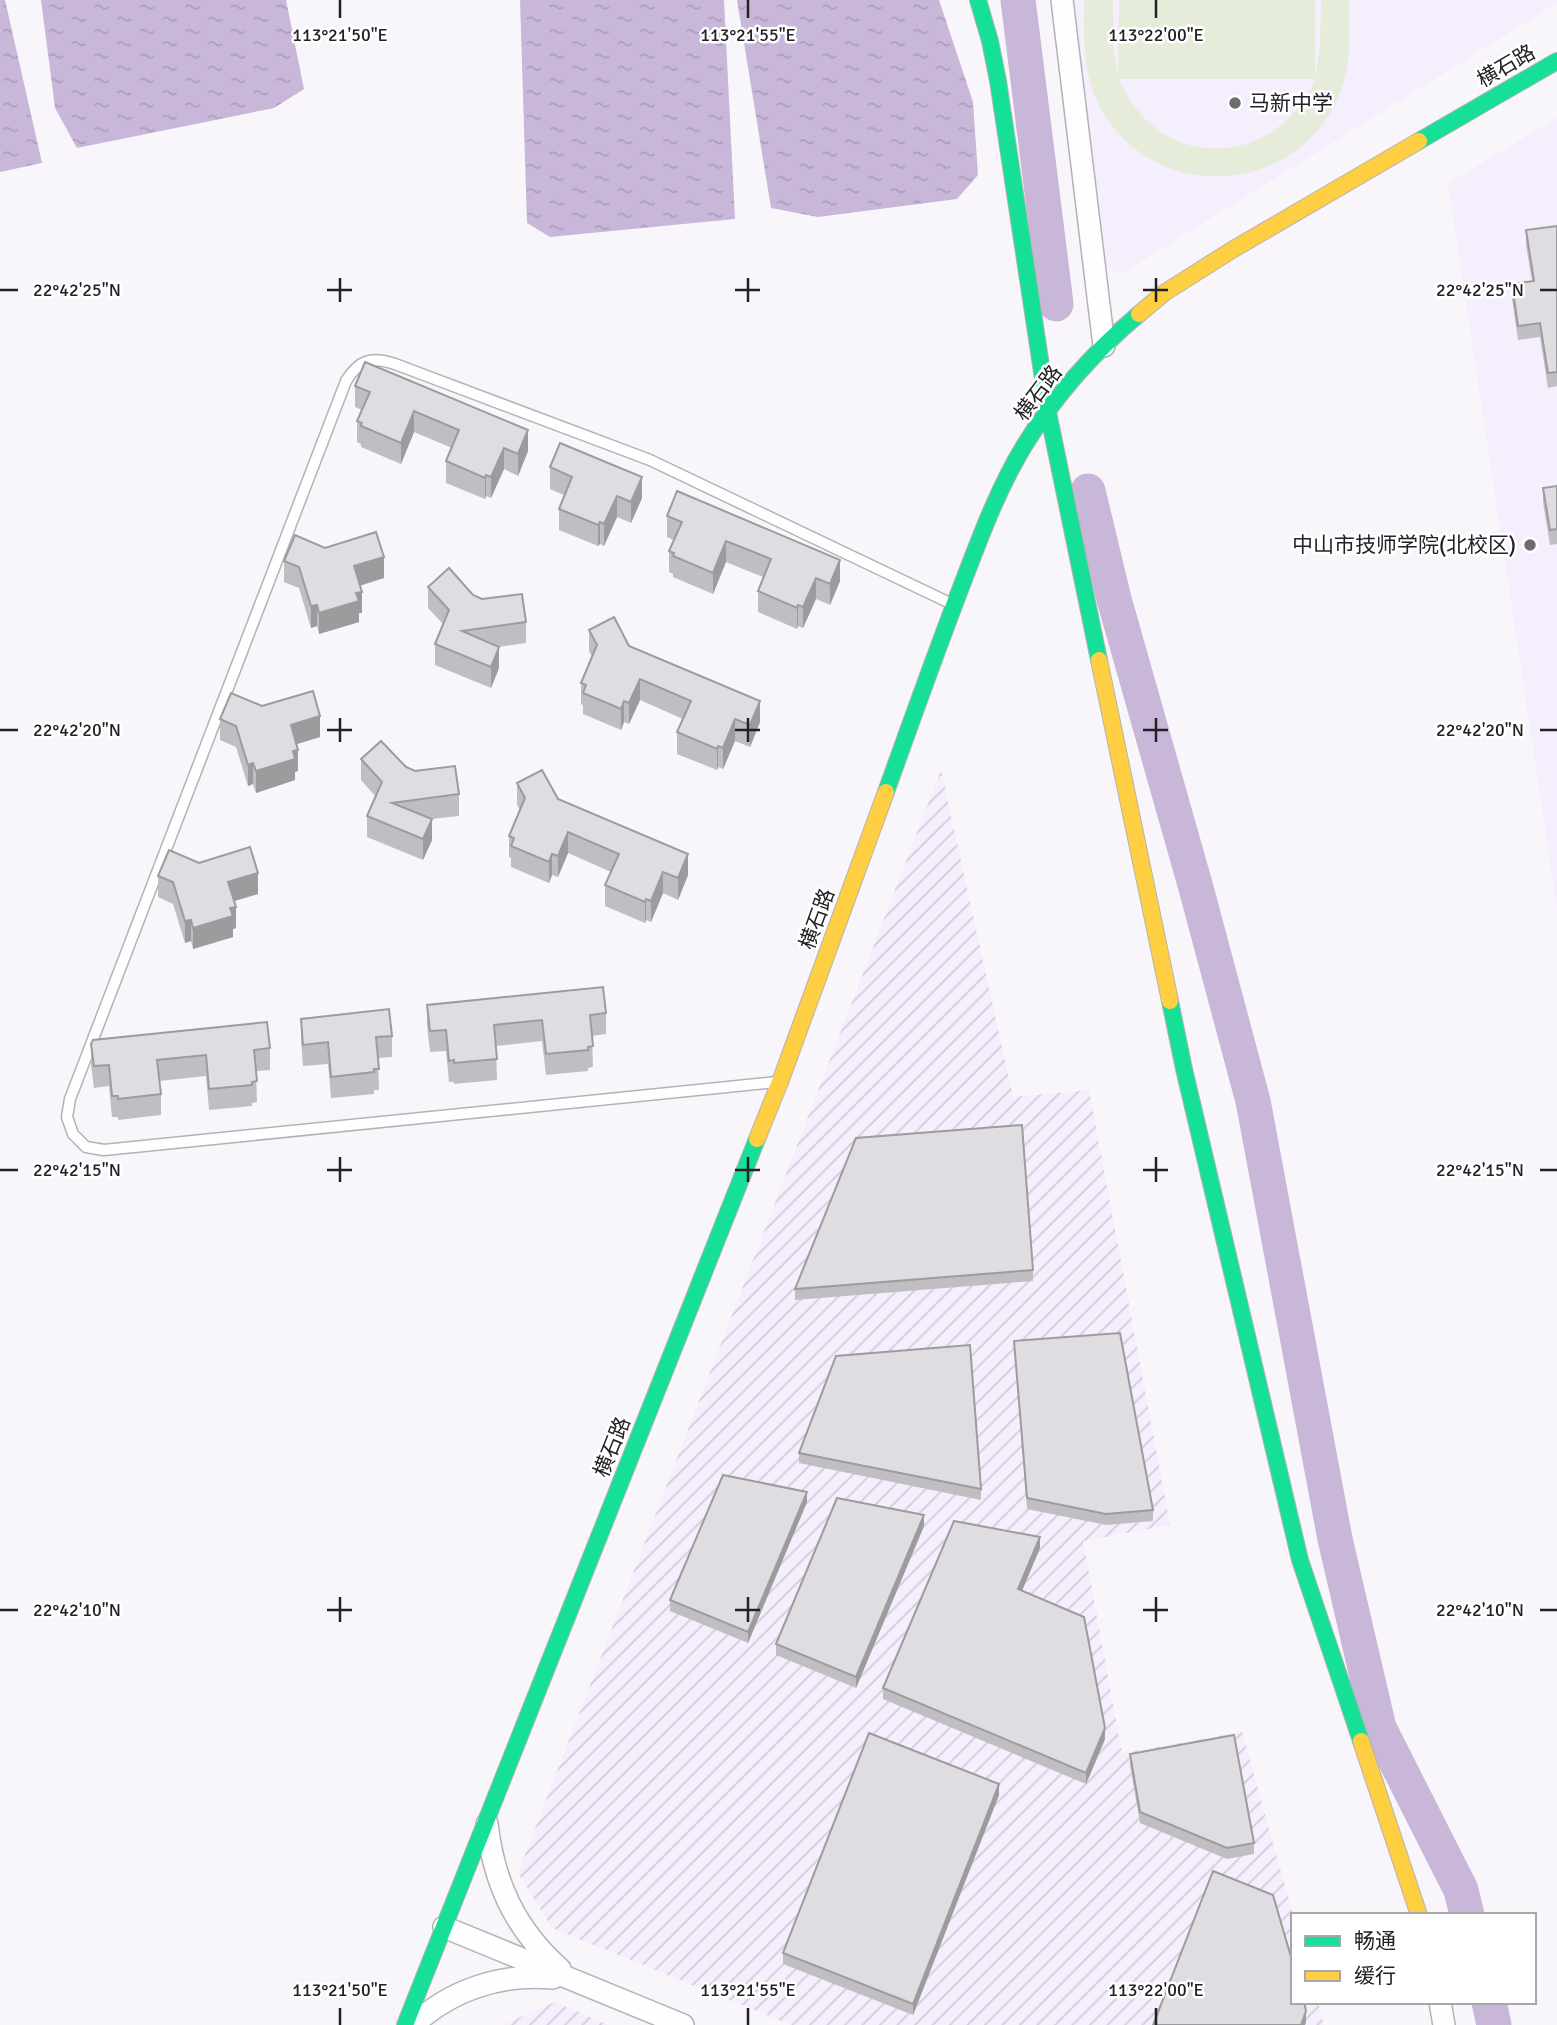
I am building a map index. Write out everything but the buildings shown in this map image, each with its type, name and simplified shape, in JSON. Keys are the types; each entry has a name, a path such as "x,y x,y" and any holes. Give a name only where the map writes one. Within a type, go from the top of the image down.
{"main road":[{"path":"978,0 998,81 1048,412 1184,1069 1300,1560 1418,1913"},
{"name":"横石路","path":"405,2025 780,1082 954,605 1005,481 1048,412 1084,367 1133,318 1164,293 1197,270 1557,61"}],"street":[{"path":"1062,0 1104,346"},
{"path":"486,1816 491,1854 502,1891 520,1924 543,1955 572,1980"},
{"path":"443,1927 683,2025"},
{"path":"413,2025 428,2011 461,1992 497,1980 535,1976 572,1980"},
{"path":"1440,2004 1444,2025"}],"lane":[{"path":"780,1082 104,1150 86,1147 72,1134 67,1117 70,1099 346,381 354,369 366,361 381,359 650,460 954,605"}],"shaded area":[{"name":"马新中学","path":"1056,0 1557,0 1557,3 1121,274 1101,264"},
{"name":"中山市技师学院(北校区)","path":"1557,118 1557,908 1448,183"},
{"path":"941,770 1013,1097 1089,1090 1170,1525 1083,1541 1122,1753 1242,1732 1292,1913 1291,2004 1319,2004 1324,2025 791,2025 552,1928 518,1873"},
{"path":"555,2002 609,2025 502,2025"}],"green space":[{"path":"1084,0 1113,0 1113,45 1118,75 1119,0 1315,0 1315,76 1320,46 1321,0 1349,0 1349,45 1345,79 1322,125 1295,151 1262,168 1227,176 1191,174 1156,162 1126,141 1101,109 1087,69","holes":["1119,79 1314,79 1296,110 1272,131 1245,144 1216,148 1187,144 1160,131 1137,109"]}],"water":[{"path":"0,0 5,0 42,163 0,172"},
{"path":"41,0 286,0 304,89 274,108 77,148 55,108"},
{"path":"520,0 724,0 735,219 550,237 527,223"},
{"path":"737,0 939,0 973,102 978,175 957,199 818,217 771,208"}],"waterway":[{"path":"1018,0 1056,304"},
{"path":"1088,491 1114,599 1253,1101 1335,1539 1379,1728 1461,1890 1467,1913"},
{"path":"1489,2004 1494,2025"}],"traffic: fast":[{"path":"978,0 998,81 1048,412 1099,660"},
{"path":"1419,141 1557,61"},
{"path":"886,792 976,547 1015,462 1062,392 1091,359 1139,314"},
{"path":"1170,1001 1300,1560 1361,1741"},
{"path":"405,2025 757,1139"}],"traffic: slow":[{"path":"1139,314 1164,293 1232,250 1419,141"},
{"path":"1099,660 1170,1001"},
{"path":"757,1139 886,792"},
{"path":"1361,1741 1418,1913"}],"place":[{"name":"马新中学","path":"1235,103"},
{"name":"中山市技师学院(北校区)","path":"1530,545"}]}
